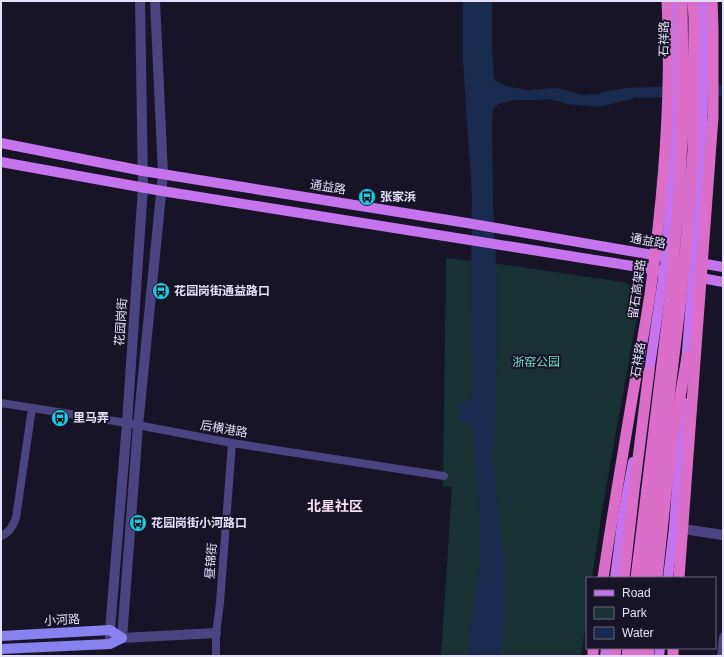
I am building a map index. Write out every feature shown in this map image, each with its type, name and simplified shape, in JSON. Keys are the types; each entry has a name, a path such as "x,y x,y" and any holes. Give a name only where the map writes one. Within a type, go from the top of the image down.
{"highway":[{"name":"留石高架路","path":"603,577 614,501 650,295 660,206 666,139 669,73 667,1"},
{"path":"636,577 670,298 679,196 683,94 682,1"},
{"path":"647,577 680,306 687,233 693,150 693,1"},
{"path":"679,577 712,117 712,1"},
{"path":"657,577 670,455 687,357"},
{"path":"624,577 649,371"}],"main road":[{"name":"石祥路","path":"615,577 623,515 649,371 666,258 673,169 676,79 676,1"},
{"path":"668,577 674,528 700,173 704,28 702,1"},
{"name":"通益路","path":"1,143 143,171 499,228 723,267"},
{"path":"1,162 162,191 664,271 723,282"},
{"path":"1,649 110,644 122,638 110,630"},
{"name":"小河路","path":"1,636 110,630"}],"street":[{"name":"花园岗街","path":"110,644 143,187 140,1"},
{"path":"155,1 163,174 138,426 122,638 216,633"},
{"name":"后横港路","path":"1,403 127,423 232,443 444,476"},
{"path":"1,536 12,527 16,518 32,408"},
{"name":"昼锦街","path":"216,656 216,633 220,603 232,443"},
{"path":"674,528 723,535"},
{"path":"720,656 723,637"}],"green space":[{"name":"浙窑公园","path":"446,258 623,282 634,288 638,296 639,305 602,510 592,577 586,577 586,624 581,656 441,656 452,487 443,486"}],"water":[{"path":"463,1 492,1 492,49 494,80 506,86 527,90 557,88 583,95 626,88 723,85 723,96 635,98 599,107 567,104 551,99 514,100 498,104 493,109 493,203 497,285 496,414 493,456 501,540 505,559 503,640 499,656 468,656 480,564 480,520 473,430 470,425 459,420 459,405 470,399 473,389 471,280 472,197 463,61"}],"place":[{"name":"张家浜","path":"367,197"},
{"name":"花园岗街通益路口","path":"161,291"},
{"name":"里马弄","path":"60,418"},
{"name":"花园岗街小河路口","path":"138,523"}],"district":[{"name":"北星社区","path":"335,506"}]}
